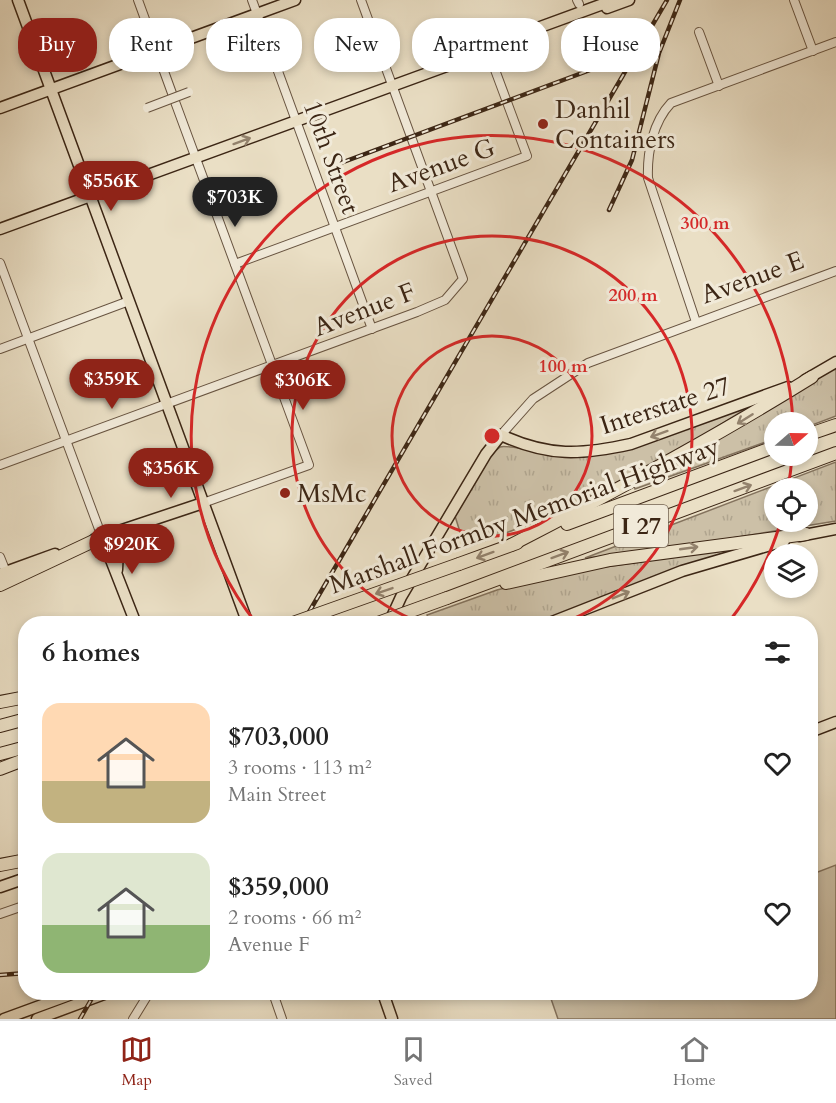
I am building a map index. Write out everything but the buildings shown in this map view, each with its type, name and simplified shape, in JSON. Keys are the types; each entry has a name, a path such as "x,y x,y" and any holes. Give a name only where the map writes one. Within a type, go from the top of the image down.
{"highway":[{"path":"511,545 638,479 736,424 812,377"},
{"path":"818,431 836,425"},
{"name":"Marshall Formby Memorial Highway","path":"313,616 764,451"},
{"name":"Marshall Formby Memorial Highway","path":"397,616 836,453"},
{"path":"447,598 592,563 728,542 806,534"},
{"path":"0,585 102,537"},
{"path":"0,702 18,699"},
{"path":"0,726 18,721"},
{"path":"0,754 18,749"},
{"path":"0,769 18,762"},
{"path":"0,865 18,862"}],"main road":[{"path":"18,0 245,616"},
{"path":"194,37 295,0"},
{"path":"549,24 614,0"},
{"path":"549,29 629,0"},
{"path":"0,108 109,68"},
{"path":"0,229 430,72"},
{"name":"Interstate 27","path":"501,435 540,450 570,453 605,450 631,444 812,377 836,362"},
{"path":"393,616 401,597 467,485 501,435"},
{"path":"3,573 203,503"},
{"path":"118,579 117,561 123,542 150,522"},
{"path":"567,616 682,570 806,534 833,530"},
{"path":"102,537 133,616"},
{"path":"818,729 836,722"},
{"path":"0,887 18,881"},
{"path":"4,1019 56,1000"},
{"path":"37,1019 88,1000"},
{"path":"385,1000 392,1019"}],"street":[{"path":"138,0 145,18"},
{"name":"10th Street","path":"252,0 372,329"},
{"path":"361,0 431,191"},
{"path":"794,0 813,51"},
{"path":"699,32 719,86"},
{"path":"696,322 648,178 651,145 662,115 671,103 836,42"},
{"path":"165,72 309,465 203,503"},
{"name":"Avenue G","path":"235,264 527,156 496,72"},
{"path":"147,108 189,92"},
{"name":"Avenue F","path":"0,465 372,329 445,300 463,279 431,191"},
{"path":"0,263 102,537"},
{"name":"Avenue E","path":"501,435 532,399 558,380 597,359 836,271"},
{"path":"0,349 129,301"},
{"path":"0,557 3,573"},
{"path":"0,914 18,908"},
{"path":"134,1016 144,1000"},
{"path":"275,1000 282,1019"}],"green space":[{"path":"836,367 836,416 818,423 818,412 764,412 764,443 635,489 634,485"},
{"path":"743,407 744,410 654,466 560,513 465,548 455,516 488,459 500,447 513,447 569,457 599,455 641,445"},
{"path":"836,462 836,521 818,524 818,478 794,478"},
{"path":"764,490 764,532 769,532 652,551 585,558"},
{"path":"731,549 731,551 672,570 558,616 427,615 497,590 563,573"},
{"path":"836,865 836,1019 558,1019 551,1000 818,1000 818,872"}],"railway":[{"path":"307,616 667,0"},
{"path":"609,210 632,160 659,53 680,0"},
{"path":"330,167 585,72"},
{"path":"0,975 18,974"},
{"path":"80,1019 91,1000"}],"place":[{"name":"Danhil Containers","path":"543,124"},
{"name":"MsMc","path":"285,493"}]}
